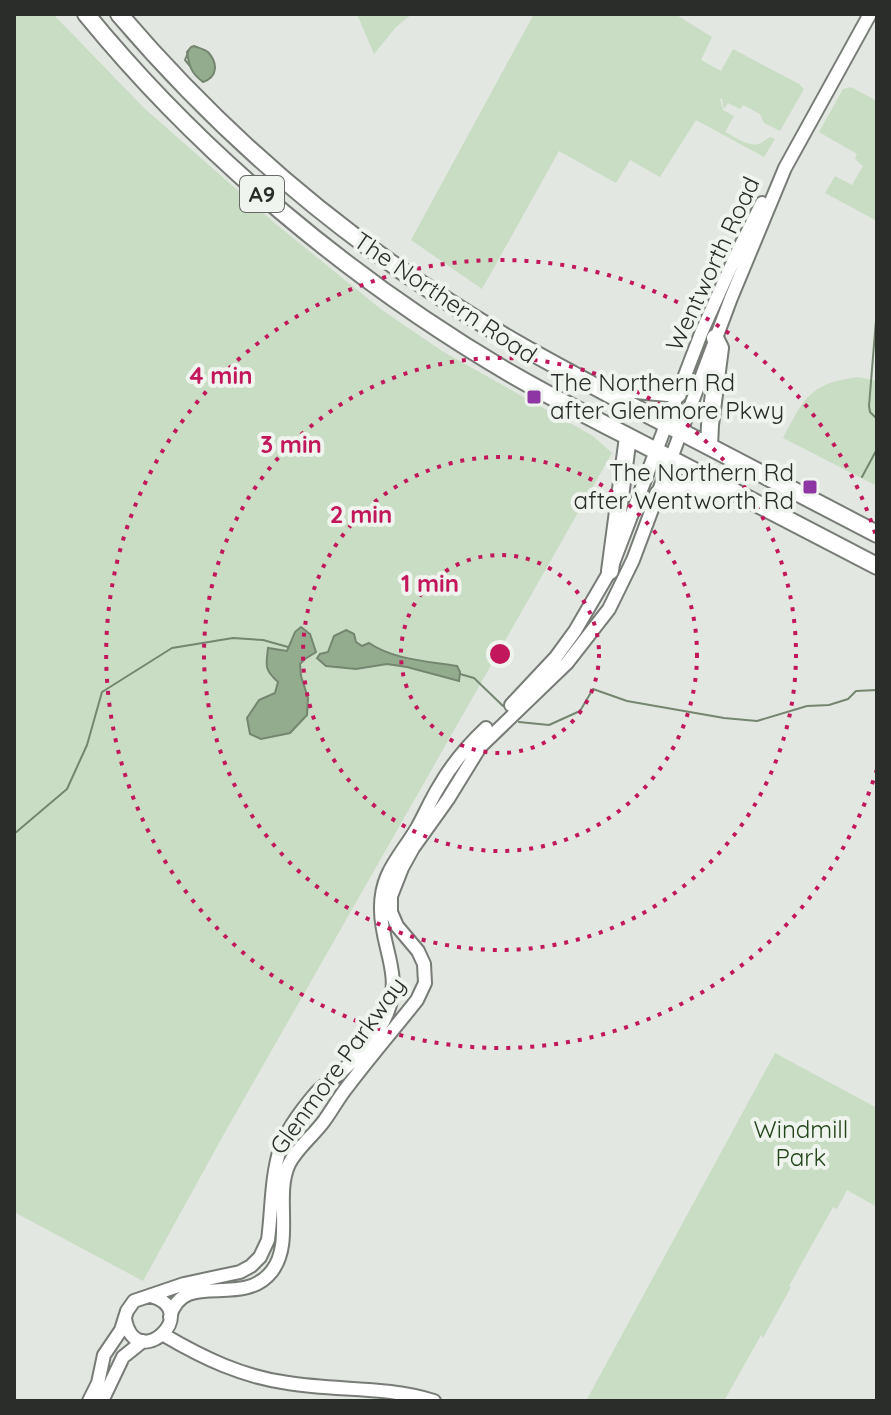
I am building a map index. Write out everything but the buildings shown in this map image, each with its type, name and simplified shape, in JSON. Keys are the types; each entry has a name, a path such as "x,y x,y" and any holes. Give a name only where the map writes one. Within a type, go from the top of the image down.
{"highway":[{"name":"The Northern Road","path":"86,14 196,133 256,189 385,292 453,338 548,395 877,566"},
{"name":"The Northern Road","path":"119,14 183,85 295,190 404,273 548,362 877,534"},
{"path":"709,446 720,348 715,338"},
{"path":"608,393 626,389 678,394"},
{"path":"610,571 628,437"},
{"path":"658,494 671,486 708,490 723,486"}],"main road":[{"name":"Wentworth Road","path":"674,428 785,168 870,14"},
{"name":"Wentworth Road","path":"674,428 678,394 702,331 773,182 785,168"},
{"name":"Glenmore Parkway","path":"519,703 565,644 610,571 674,428"},
{"name":"Glenmore Parkway","path":"170,1317 176,1303 186,1294 248,1288 272,1271 279,1259 285,1176 289,1164 350,1083 385,1019 393,995 393,972 381,912 382,889 390,868 438,787 473,741 567,663 609,609 633,560 658,494 664,455"},
{"name":"Glenmore Parkway","path":"151,1296 184,1284 236,1274 260,1257 268,1240 276,1168 284,1141 315,1094 364,1056 419,997 426,979 424,964 421,955 392,916 390,901 394,886 409,853 499,721"},
{"path":"89,1401 98,1383 104,1355 121,1330 127,1311 134,1301 145,1296 157,1298 167,1306 170,1317 168,1330 154,1341 143,1341 132,1334 125,1319"},
{"path":"164,1335 220,1364 268,1380 391,1392 434,1401"},
{"path":"102,1401 123,1357 143,1341"}],"green space":[{"path":"14,14 53,14 144,108 277,225 382,310 442,351 593,436 612,453 143,1281 14,1212"},
{"path":"357,14 412,14 396,27 374,54"},
{"path":"534,14 675,14 712,37 701,60 721,71 733,49 804,89 780,131 764,123 760,114 743,105 740,109 728,103 724,109 720,99 723,110 734,116 725,132 754,145 770,137 775,139 764,157 696,120 660,177 630,160 616,183 559,151 482,289 411,240"},
{"path":"851,87 877,101 877,221 825,193 835,176 852,185 863,166 855,159 857,154 819,132 843,89"},
{"path":"858,377 877,381 877,486 783,438 810,395 828,384"},
{"name":"Windmill Park","path":"775,1053 877,1108 877,1207 847,1190 837,1209 833,1207 763,1338 761,1335 724,1401 586,1401"}],"shaded area":[{"path":"194,46 208,52 215,65 212,77 203,82 193,72 189,61 187,52"},
{"path":"301,627 310,634 316,652 300,664 308,698 307,715 290,733 261,739 250,734 247,718 259,700 275,693 278,682 267,667 268,648 287,651 295,632"},
{"path":"346,630 354,634 356,642 362,646 369,643 400,656 457,666 459,681 387,664 356,669 326,666 317,658 328,652 334,636"}],"waterway":[{"path":"189,50 185,60 190,66"},
{"path":"877,308 869,406 877,419"},
{"path":"862,477 877,449"},
{"path":"14,834 67,789 87,745 102,692 172,648 233,638 263,640 288,647"},
{"path":"460,674 474,678 503,706"},
{"path":"519,722 549,725 580,711 593,689 627,701 757,721 807,706 829,705 848,699 856,691 877,690"}],"place":[{"name":"The Northern Rd after Glenmore Pkwy","path":"534,397"},
{"name":"The Northern Rd after Wentworth Rd","path":"810,487"}]}
